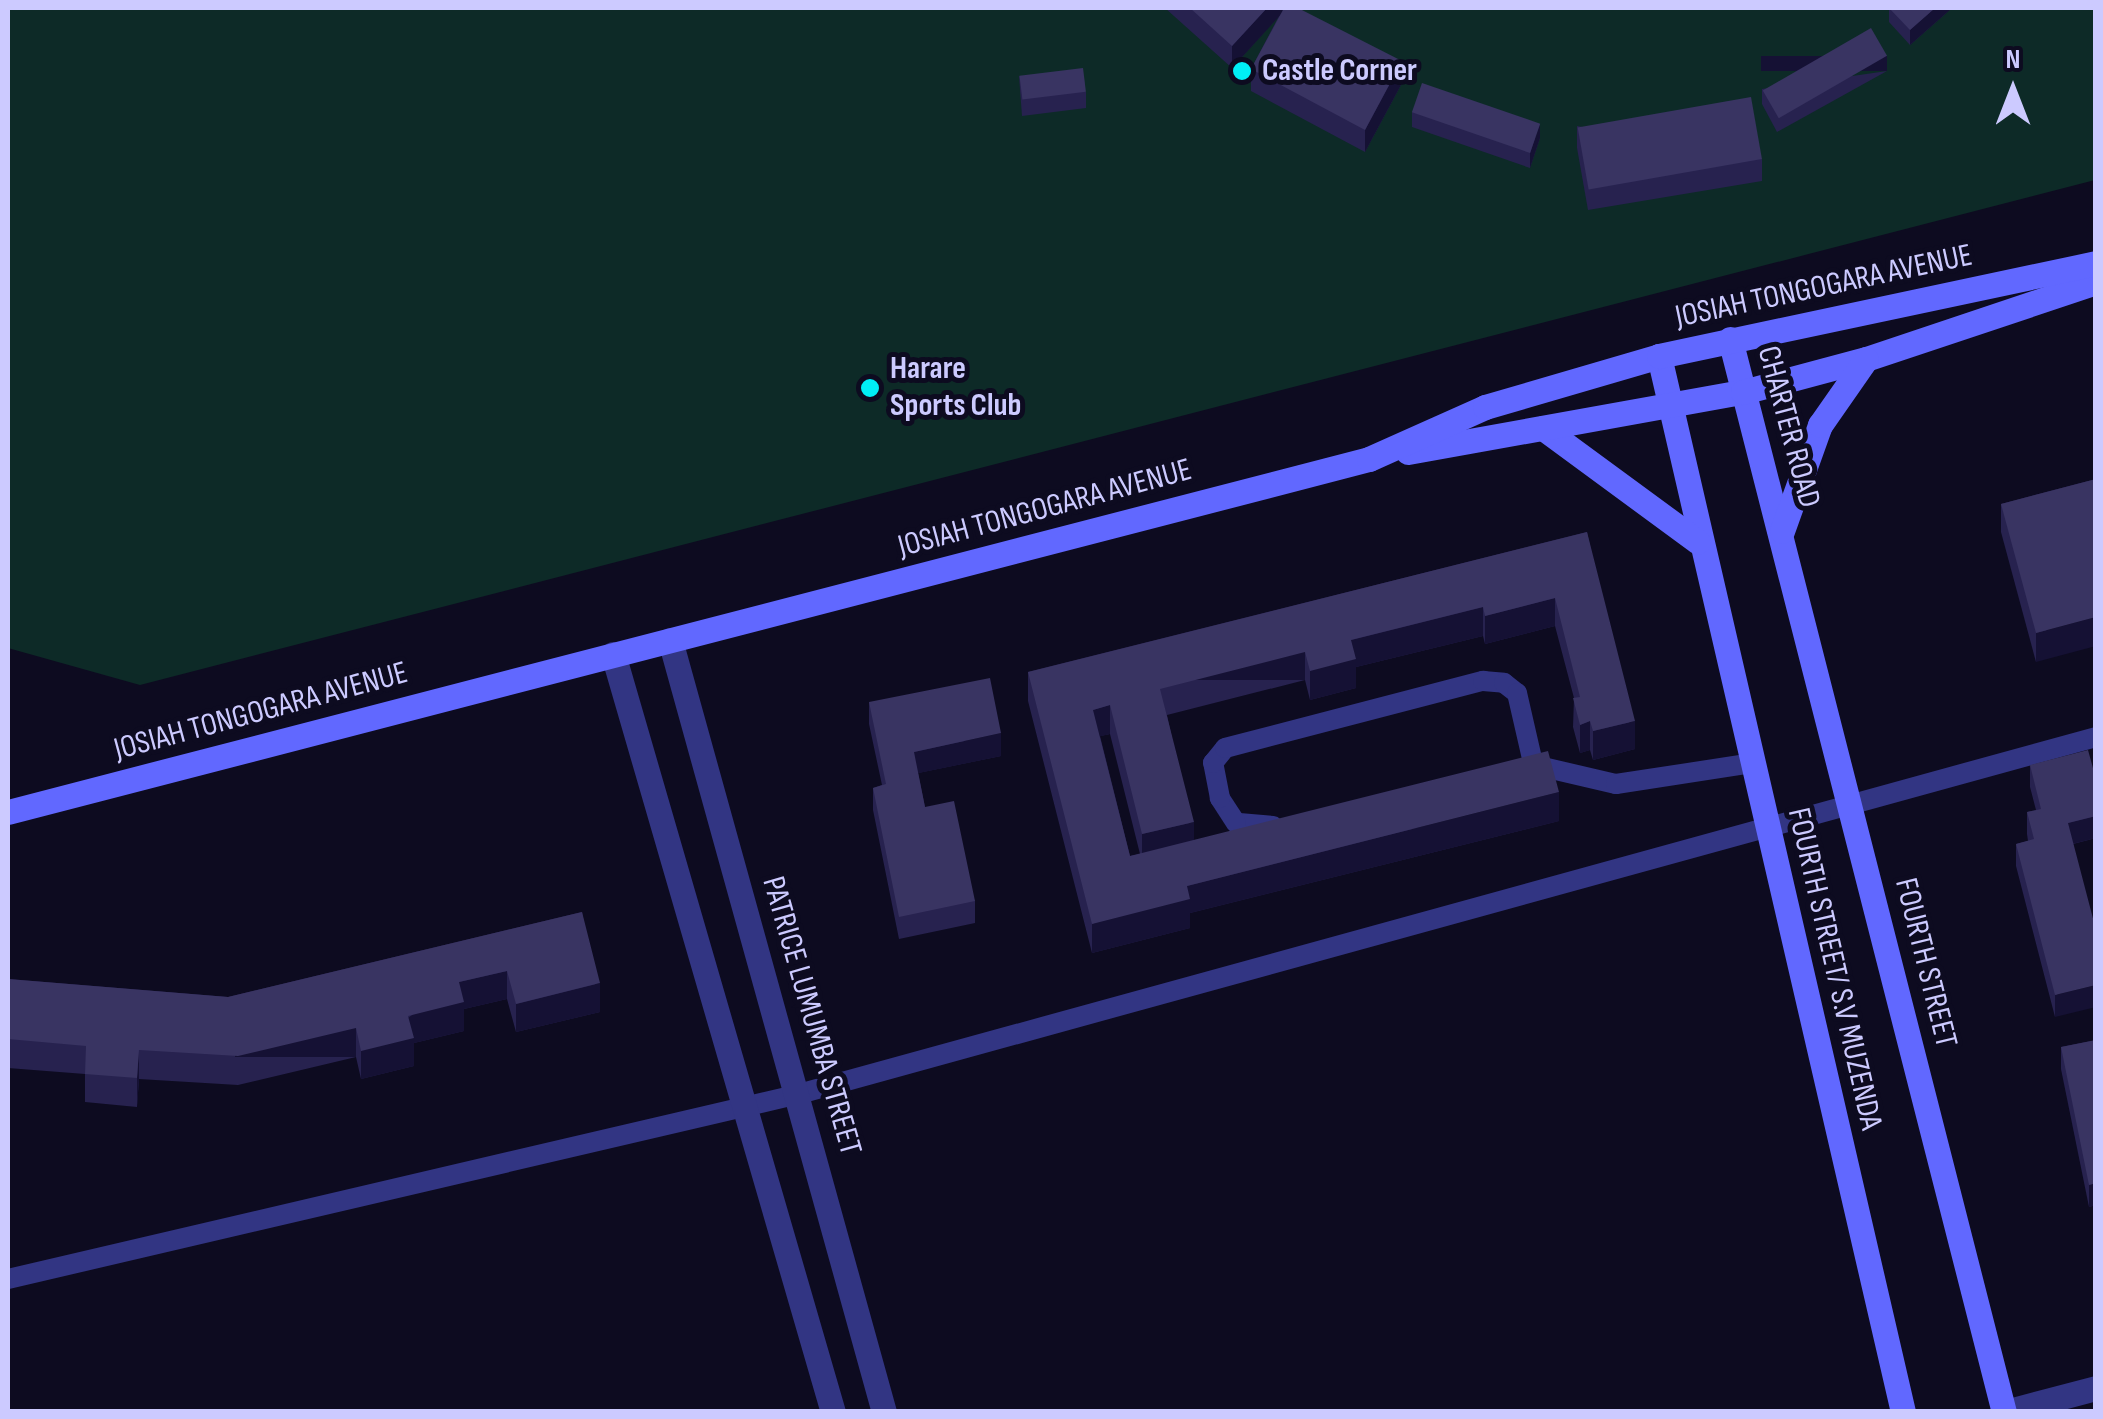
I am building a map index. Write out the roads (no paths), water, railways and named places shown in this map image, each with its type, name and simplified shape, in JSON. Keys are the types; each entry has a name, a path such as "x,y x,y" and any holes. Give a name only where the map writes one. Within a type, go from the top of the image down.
{"main road":[{"name":"JOSIAH TONGOGARA AVENUE","path":"8,812 1369,459 1485,407 1659,356 2096,263"},
{"path":"1369,459 1670,409 1743,392 1866,359 2096,282"},
{"name":"CHARTER ROAD","path":"1730,339 1782,531"},
{"path":"1659,356 1698,542"},
{"path":"1782,531 1820,425 1866,359"},
{"path":"1543,428 1698,542"},
{"name":"FOURTH STREET","path":"1782,531 2004,1412"},
{"name":"FOURTH STREET/ S.V MUZENDA","path":"1698,542 1768,824 1903,1412"}],"street":[{"name":"PATRICE LUMUMBA STREET","path":"670,640 800,1094 884,1412"},
{"path":"613,654 749,1106 833,1412"},
{"path":"2004,1412 2096,1388"}],"lane":[{"path":"1300,820 1262,829 1236,823 1220,798 1213,763 1225,748 1483,681 1504,684 1517,694 1523,765 1616,784 1753,763"},
{"path":"8,1279 800,1094 1850,801 2096,737"}],"place":[{"name":"Castle Corner","path":"1242,71"},
{"name":"Harare Sports Club","path":"870,388"}]}
